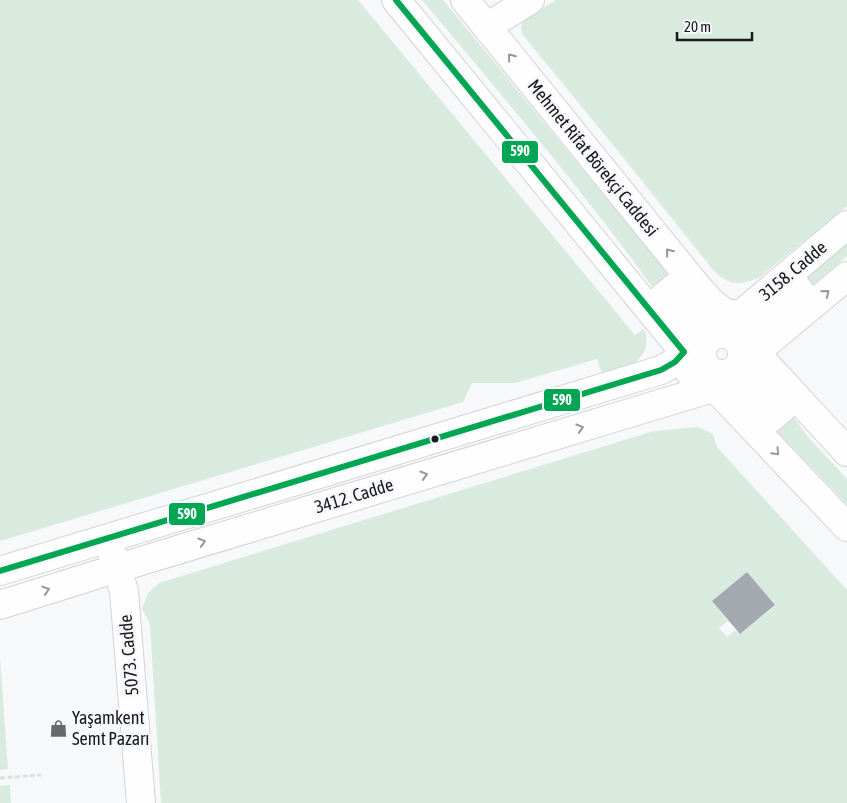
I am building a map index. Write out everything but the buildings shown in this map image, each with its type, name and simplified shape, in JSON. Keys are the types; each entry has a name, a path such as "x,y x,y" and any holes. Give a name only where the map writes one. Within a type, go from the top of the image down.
{"street":[{"path":"396,0 684,352"},
{"name":"Mehmet Rifat Börekçi Caddesi","path":"465,0 695,284 711,302 741,315"},
{"path":"487,27 523,2"},
{"name":"3158. Cadde","path":"741,315 847,225"},
{"path":"762,353 847,276"},
{"path":"712,314 741,315 758,334 762,353 758,371 751,380 741,387 730,391 718,385 699,384 691,375 686,365 684,352 686,340 691,329 701,320 712,314"},
{"name":"3412. Cadde","path":"0,571 661,370 674,362 684,352"},
{"path":"762,353 847,452"},
{"path":"718,385 847,527"},
{"name":"3412. Cadde","path":"0,605 718,385"},
{"name":"5073. Cadde","path":"106,539 118,568 124,591 141,803"}],"path":[{"path":"0,778 41,775"}],"green space":[{"path":"0,0 358,0 635,335 644,329 646,339 642,356 629,367 604,380 597,359 515,383 472,383 463,402 0,541"},
{"path":"422,0 443,0 630,227 680,283 661,299 604,222"},
{"path":"556,0 847,0 847,206 760,277 741,283 725,280 714,271 522,34 521,26 525,19"},
{"path":"847,242 847,256 802,294 795,285"},
{"path":"785,406 809,438 847,479 847,504 767,421"},
{"path":"698,427 713,434 717,447 847,590 847,803 161,803 150,624 142,609 148,593 159,583 654,431","holes":["747,572 775,606 740,634 736,630 727,637 719,628 728,621 712,601"]},
{"path":"0,657 8,769 0,770"},
{"path":"10,785 11,803 0,803 0,786"}],"transit line":[{"name":"590","path":"0,571 661,370 675,362 684,352 396,0"}],"place":[{"name":"Yaşamkent Semt Pazarı","path":"58,728"}]}
